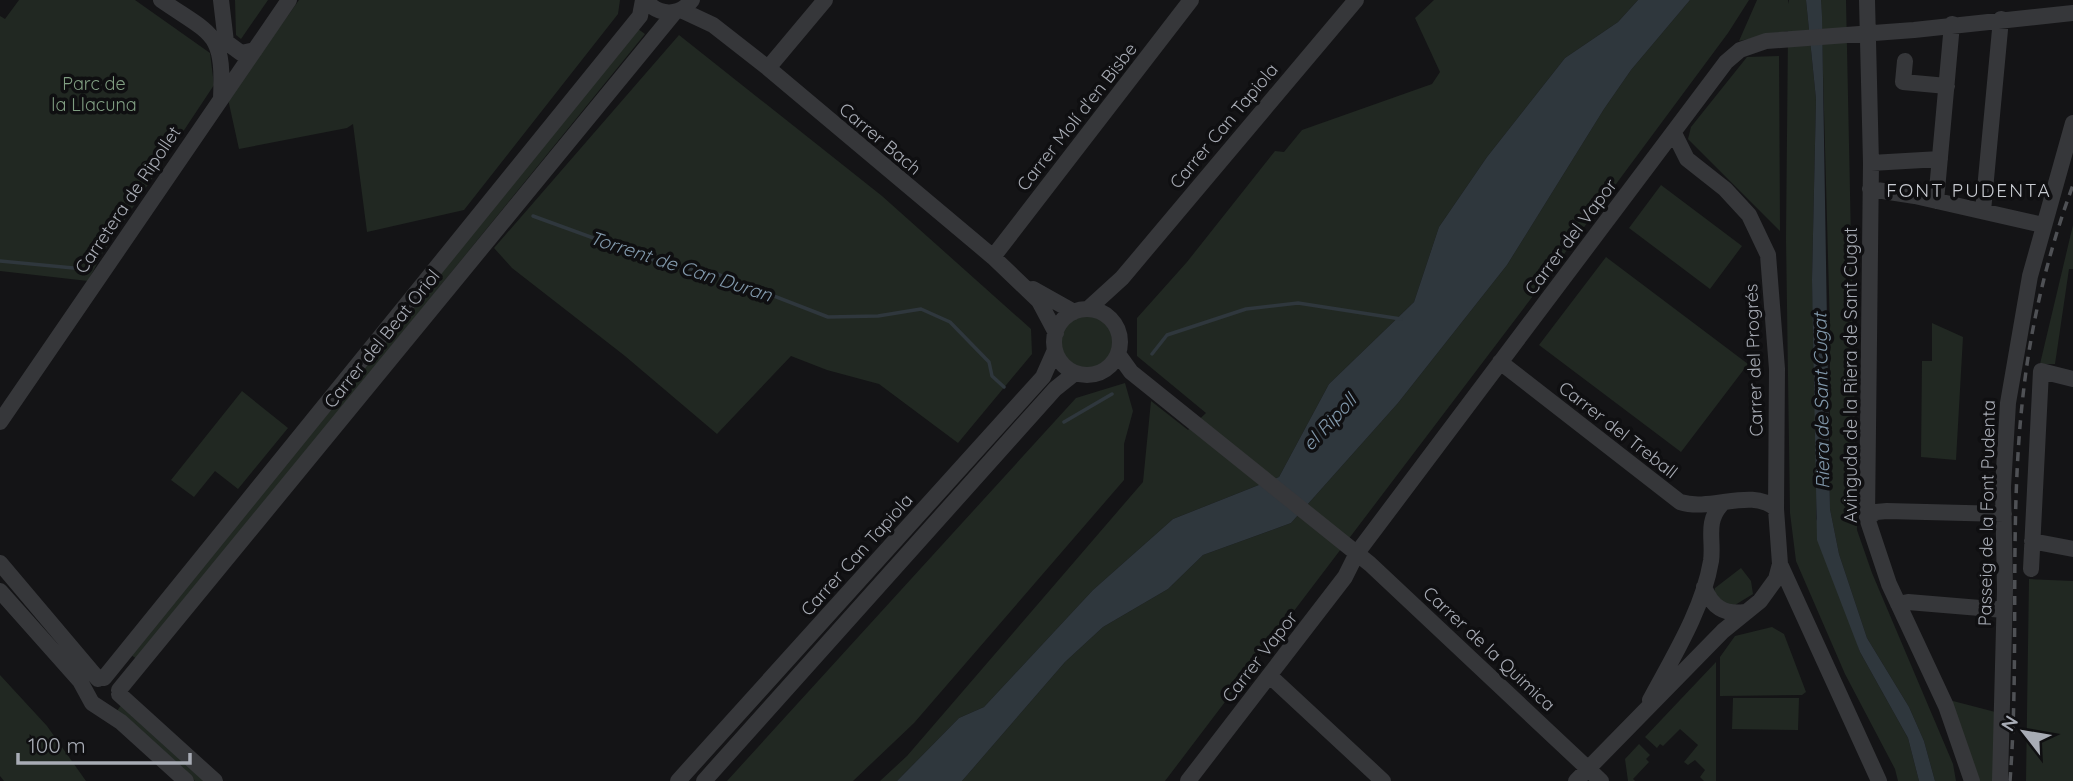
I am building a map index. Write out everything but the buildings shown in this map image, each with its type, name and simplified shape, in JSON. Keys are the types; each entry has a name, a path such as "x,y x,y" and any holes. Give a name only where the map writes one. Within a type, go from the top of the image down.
{"street":[{"path":"161,0 216,33 236,51 247,53 255,50"},
{"path":"220,99 223,60 216,33 221,0"},
{"name":"Carretera de Ripollet","path":"0,422 289,0"},
{"name":"Carrer del Beat Oriol","path":"101,678 634,24 640,16 644,0 661,12 686,6"},
{"path":"768,68 825,0"},
{"name":"Carrer Molí d'en Bisbe","path":"993,257 1191,0"},
{"name":"Carrer Can Tapiola","path":"1081,311 1122,278 1356,0"},
{"name":"Avinguda de la Riera de Sant Cugat","path":"1867,0 1871,163 1867,518 1898,604 1947,706 1972,781"},
{"name":"Carrer del Beat Oriol","path":"119,692 686,6"},
{"name":"Carrer Bach","path":"686,6 768,68 1022,282 1039,301 1056,333"},
{"name":"Carrer del Vapor","path":"1353,549 1500,362 1726,62 1740,50 1753,43 2051,15 2072,6"},
{"path":"1983,211 2001,19"},
{"path":"1936,201 1952,24"},
{"path":"1905,61 1903,82 1947,86"},
{"name":"Passeig de la Font Pudenta","path":"2000,781 2004,514 2011,377 2043,225 2073,125"},
{"name":"Carrer del Progrés","path":"1674,132 1687,159 1738,200 1757,226 1768,255 1777,369 1776,509"},
{"path":"1650,165 1687,159"},
{"path":"1871,163 1940,159"},
{"path":"1870,189 2043,225"},
{"name":"Carrer Can Tapiola","path":"1110,318 1122,278"},
{"name":"Carrer Bach","path":"1022,282 1081,311"},
{"path":"1107,369 1118,354 1119,332 1110,318 1081,311 1066,317 1056,333 1055,350 1060,360 1075,373 1091,375 1107,369 1131,372"},
{"name":"Carrer Can Tapiola","path":"678,781 1043,377 1055,350"},
{"path":"1118,354 1131,372 1353,549"},
{"name":"Carrer del Treball","path":"1500,362 1669,494 1692,505 1721,505"},
{"path":"2031,569 2041,371 2073,379"},
{"name":"Carrer Can Tapiola","path":"704,781 1055,389 1075,373"},
{"path":"1647,706 1676,652 1704,587 1711,559 1711,522 1721,505 1763,499 1776,509 1780,564 1879,781"},
{"path":"1867,518 1876,512 1887,511 2004,514"},
{"path":"2032,541 2073,549"},
{"name":"Carrer Vapor","path":"1188,781 1345,577 1353,549"},
{"name":"Carrer de la Quimica","path":"1353,549 1601,781"},
{"path":"0,563 101,678 115,682 119,692 215,781"},
{"path":"1576,781 1647,706 1768,591 1780,564"},
{"path":"1704,587 1718,608 1734,613 1745,612"},
{"path":"0,591 80,681 95,705 103,708 186,781"},
{"path":"1898,604 1908,602 2004,610"},
{"path":"1270,676 1383,781"},
{"path":"89,696 91,684 101,678"},
{"path":"103,708 114,704 119,692"}],"green space":[{"name":"Parc de la Llacuna","path":"19,0 135,0 210,53 214,85 102,254 88,281 0,271 0,16 5,19"},
{"path":"235,0 268,0 241,39 236,35"},
{"path":"299,0 620,0 618,14 464,210 367,232 353,124 347,128 239,149 228,99"},
{"path":"1434,0 1638,0 1618,22 1565,58 1487,157 1439,227 1414,302 1329,384 1279,477 1173,519 1093,590 984,707 959,718 897,781 880,781 907,756 1143,482 1151,401 1188,430 1206,413 1137,356 1137,318 1187,262 1275,151 1284,152 1302,130 1432,84 1440,72 1415,18"},
{"path":"1690,0 1749,0 1728,33 1536,292 1165,781 962,781 1065,662 1103,627 1168,589 1203,555 1291,523 1398,403 1507,265 1604,109 1631,70"},
{"path":"1757,0 1788,0 1788,4 1789,0 1806,0 1816,99 1812,280 1818,451 1816,518 1860,652 1908,738 1919,781 1898,781 1895,769 1845,674 1796,561 1790,513 1786,238 1788,31 1739,41"},
{"path":"1821,0 1846,0 1857,530 1872,573 1953,764 1956,781 1935,781 1924,741 1909,707 1867,638 1839,554 1830,509 1830,330"},
{"path":"638,29 645,34 137,659 131,655"},
{"path":"679,35 882,196 1031,329 1032,354 958,443 879,384 827,370 791,356 717,434 625,356 512,268 494,248"},
{"path":"1779,56 1780,231 1688,139 1691,127 1747,57"},
{"path":"1661,185 1742,246 1710,289 1629,228"},
{"path":"2073,225 2073,269 2069,269 2055,364 2040,364"},
{"path":"1606,257 1748,364 1681,452 1539,345"},
{"path":"1087,315 1106,323 1114,342 1106,361 1087,369 1068,361 1060,342 1068,323"},
{"path":"1932,323 1963,337 1956,460 1921,457 1922,361 1932,361"},
{"path":"1125,383 1133,411 1124,444 1124,480 914,723 853,781 727,781 1076,398"},
{"path":"242,391 288,428 238,489 215,471 194,497 171,480"},
{"path":"1741,568 1751,581 1753,594 1735,605 1724,604 1714,592 1715,588"},
{"path":"2029,579 2073,581 2073,781 2026,781"},
{"path":"1772,627 1784,634 1806,692 1802,695 1720,696 1720,657 1735,636"},
{"path":"1716,662 1716,781 1704,781 1700,777 1705,770 1695,760 1688,765 1684,762 1698,745 1680,729 1663,746 1660,744 1657,748 1645,737"},
{"path":"0,675 47,726 86,781 4,781 0,776"},
{"path":"1733,698 1799,698 1798,730 1732,729"},
{"path":"124,701 211,781 195,781 117,711"},
{"path":"1953,701 2003,714 2000,781 1972,781 1946,706"},
{"path":"1639,744 1650,755 1646,759 1649,762 1633,779 1635,781 1628,781 1625,759"}],"water":[{"name":"el Ripoll","path":"1638,0 1690,0 1631,70 1604,109 1507,265 1398,403 1291,523 1203,555 1168,589 1103,627 1065,662 962,781 897,781 959,718 984,707 1093,590 1173,519 1279,477 1329,384 1414,302 1439,227 1487,157 1565,58 1618,22"},
{"name":"Riera de Sant Cugat","path":"1806,0 1821,0 1822,16 1830,509 1839,554 1867,638 1909,707 1924,741 1935,781 1919,781 1908,738 1860,652 1817,540 1812,280 1816,99"}],"waterway":[{"name":"Torrent de Can Duran","path":"533,216 662,263 717,274 828,317 878,316 921,309 950,322 989,362 992,376 1004,387"},
{"name":"Torrent de Can Duran","path":"0,261 84,269"},
{"name":"Torrent de Can Duran","path":"1152,354 1167,335 1246,309 1298,303 1401,319"},
{"name":"Torrent de Can Duran","path":"1064,422 1112,394"}],"railway":[{"path":"2010,781 2016,485 2024,387 2042,285 2073,185"}],"district":[{"name":"FONT PUDENTA","path":"1969,190"}]}
